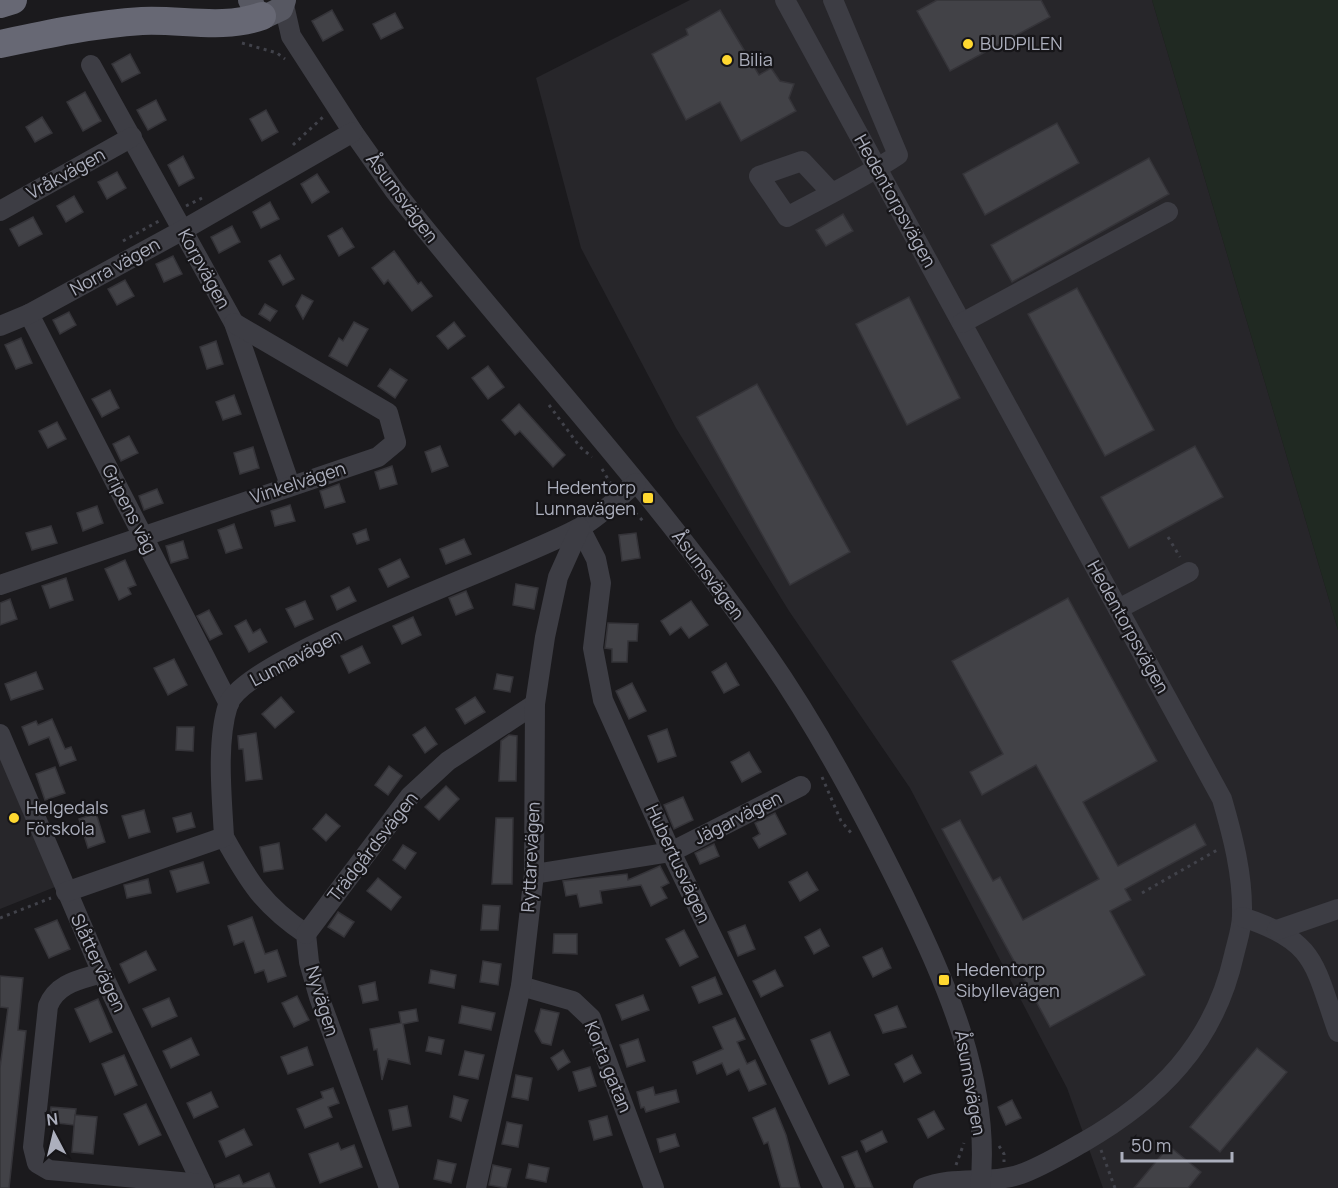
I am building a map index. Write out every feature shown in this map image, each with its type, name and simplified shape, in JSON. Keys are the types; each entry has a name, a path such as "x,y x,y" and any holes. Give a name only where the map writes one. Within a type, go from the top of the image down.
{"highway":[{"path":"0,4 13,0"},
{"path":"0,44 118,23 145,21 232,24 269,7"}],"street":[{"name":"Hedentorpsvägen","path":"785,0 1222,799 1234,840 1242,917 1230,975 1221,1000 1198,1042 1160,1089 1130,1114 1039,1167 980,1183 956,1180 937,1182 923,1188"},
{"path":"832,193 898,155 833,0"},
{"name":"Åsumsvägen","path":"269,7 291,36 346,135 636,483 730,602 801,706 877,842 944,980 959,1020 978,1112 980,1183"},
{"name":"Korpvägen","path":"92,65 234,323 290,485"},
{"name":"Norra vägen","path":"0,326 29,314 183,230 346,135"},
{"name":"Vråkvägen","path":"0,211 132,137"},
{"path":"962,323 1168,212"},
{"name":"Gripens väg","path":"29,314 229,704"},
{"name":"Vinkelvägen","path":"0,585 142,535 378,457 396,442 388,413 234,323"},
{"name":"Lunnavägen","path":"229,704 243,687 294,656 368,620 580,528 636,483"},
{"name":"Ryttarevägen","path":"476,1188 521,986 534,874 535,704 544,637 558,577 580,528"},
{"name":"Hubertusvägen","path":"580,528 596,559 601,584 593,648 603,700 671,852 834,1188"},
{"path":"1118,609 1189,572"},
{"path":"229,704 223,742 221,789 224,837 251,884 277,914 306,934"},
{"name":"Trädgårdsvägen","path":"306,934 410,796 448,761 535,704"},
{"name":"Slåttervägen","path":"0,734 102,973 203,1186"},
{"name":"Jägarvägen","path":"534,874 671,852 801,786"},
{"path":"66,892 224,837"},
{"path":"1277,930 1338,909"},
{"path":"1242,917 1277,930 1297,942 1311,957 1338,1032"},
{"name":"Nyvägen","path":"306,934 309,962 319,997 389,1188"},
{"path":"102,973 62,986 53,995 48,1006 33,1148 37,1162 49,1170 203,1186"},
{"name":"Korta gatan","path":"521,986 573,1001 591,1018 654,1188"}],"path":[{"path":"232,24 237,40 277,53 289,61"},
{"path":"321,111 346,135"},
{"path":"547,402 579,445 599,463 618,497 651,529"},
{"path":"1168,537 1189,572"},
{"path":"822,776 841,817 854,836"},
{"path":"1142,893 1234,840"},
{"path":"0,918 66,892"},
{"path":"957,975 963,973"},
{"path":"956,1180 956,1162 963,1148 964,1136"},
{"path":"1091,1154 1108,1144"},
{"path":"1100,1149 1115,1188"}],"shaded area":[{"path":"690,0 1152,0 1338,630 1338,1188 1103,1188 1067,1088 910,788 789,611 676,428 581,248 536,78"},
{"path":"1152,0 1338,0 1338,630"},
{"name":"Helgedals Förskola","path":"0,749 55,887 0,909"}],"building":[{"name":"BUDPILEN","path":"937,0 1041,0 1050,17 950,71 917,11"},
{"path":"332,10 343,30 323,41 312,21"},
{"path":"720,10 759,75 771,68 780,81 794,84 789,98 796,111 741,141 720,102 686,120 652,54 688,35 686,29"},
{"path":"395,13 403,28 381,39 373,24"},
{"path":"130,54 140,73 122,82 112,64"},
{"path":"85,92 101,121 83,131 67,102"},
{"path":"156,100 166,120 148,130 137,110"},
{"path":"266,110 278,132 262,141 250,119"},
{"path":"42,117 52,133 35,142 26,127"},
{"path":"1057,123 1079,163 985,215 963,174"},
{"path":"183,156 194,178 179,186 168,165"},
{"path":"1149,158 1169,194 1012,282 991,245"},
{"path":"117,172 126,188 107,199 98,182"},
{"path":"317,174 329,192 312,203 301,184"},
{"path":"74,196 83,212 66,222 57,206"},
{"path":"270,202 279,219 261,228 253,212"},
{"path":"843,214 853,231 826,246 816,230"},
{"path":"33,217 42,234 19,246 10,229"},
{"path":"232,226 240,242 219,253 211,237"},
{"path":"342,228 354,247 339,256 328,236"},
{"path":"394,251 418,284 421,282 432,296 412,311 388,280 384,284 372,268"},
{"path":"280,255 294,279 283,285 269,261"},
{"path":"173,256 182,274 164,282 156,264"},
{"path":"125,280 134,296 117,305 108,289"},
{"path":"1077,288 1154,430 1105,456 1028,314"},
{"path":"302,295 313,301 303,319 296,306"},
{"path":"909,297 960,398 907,425 856,324"},
{"path":"265,304 277,311 270,321 259,314"},
{"path":"69,312 76,325 60,334 53,320"},
{"path":"354,322 368,329 347,366 329,356 339,338 343,341"},
{"path":"454,322 465,336 448,349 437,336"},
{"path":"21,338 32,363 16,369 5,345"},
{"path":"216,341 223,364 207,369 200,347"},
{"path":"488,366 504,387 488,399 472,378"},
{"path":"390,369 407,380 395,398 378,386"},
{"path":"757,384 850,552 790,585 697,417"},
{"path":"110,390 119,408 102,417 92,399"},
{"path":"234,395 241,414 223,420 216,402"},
{"path":"519,404 565,455 553,467 520,431 515,435 502,420"},
{"path":"57,422 66,439 48,448 39,431"},
{"path":"129,436 138,453 121,461 113,444"},
{"path":"440,446 448,466 432,472 425,452"},
{"path":"1195,446 1223,497 1129,548 1101,497"},
{"path":"253,447 259,468 240,474 234,453"},
{"path":"392,466 397,484 380,489 375,472"},
{"path":"339,484 345,502 325,508 320,491"},
{"path":"157,489 163,503 144,510 139,496"},
{"path":"290,505 295,521 275,526 271,511"},
{"path":"97,506 103,523 83,531 77,513"},
{"path":"234,524 242,548 226,553 218,530"},
{"path":"51,526 57,543 32,550 26,533"},
{"path":"366,529 369,540 357,544 353,534"},
{"path":"636,533 640,558 622,561 619,535"},
{"path":"464,539 471,554 446,564 440,549"},
{"path":"183,541 188,558 171,563 166,546"},
{"path":"400,559 409,577 388,587 379,569"},
{"path":"125,560 136,585 128,588 131,594 119,600 105,569"},
{"path":"66,578 73,600 50,608 42,586"},
{"path":"516,584 538,588 534,609 513,605"},
{"path":"349,587 356,601 337,610 331,596"},
{"path":"466,591 473,608 456,615 449,598"},
{"path":"1068,598 1157,761 1083,802 1118,866 1195,824 1206,845 1125,889 1131,900 1110,911 1145,975 1050,1027 942,829 960,820 993,881 1000,877 1023,920 1099,879 1036,765 982,795 970,772 1003,754 952,661"},
{"path":"10,599 17,619 0,625 0,603"},
{"path":"305,601 313,619 295,627 286,609"},
{"path":"691,601 708,625 689,638 681,627 670,635 661,621"},
{"path":"209,610 222,634 210,640 197,616"},
{"path":"413,617 421,635 402,644 393,626"},
{"path":"246,620 253,633 260,629 267,642 249,652 235,626"},
{"path":"608,623 638,624 637,641 628,641 627,662 612,662 612,649 605,648"},
{"path":"362,646 370,663 349,673 341,656"},
{"path":"174,659 187,685 168,695 154,668"},
{"path":"726,663 739,685 724,693 712,672"},
{"path":"36,672 43,689 11,700 5,684"},
{"path":"497,674 513,677 510,692 494,689"},
{"path":"632,683 646,711 629,719 616,691"},
{"path":"281,697 294,712 275,728 262,714"},
{"path":"475,697 485,712 465,724 456,709"},
{"path":"52,719 65,749 71,747 76,760 60,766 49,737 29,745 22,727 36,721 38,725"},
{"path":"177,727 194,727 193,751 176,750"},
{"path":"425,727 437,744 425,753 413,735"},
{"path":"667,729 676,756 658,762 648,736"},
{"path":"256,733 262,779 246,781 243,749 239,749 238,736"},
{"path":"509,735 517,736 516,781 499,781 501,741"},
{"path":"749,752 761,772 742,782 731,762"},
{"path":"389,766 402,776 388,795 375,785"},
{"path":"55,767 65,793 45,800 36,774"},
{"path":"446,786 459,799 439,820 425,807"},
{"path":"683,797 693,820 674,829 664,805"},
{"path":"144,810 150,832 129,838 122,816"},
{"path":"96,813 105,842 88,848 79,819"},
{"path":"191,813 195,827 177,832 173,818"},
{"path":"775,813 786,834 759,848 753,838 760,834 755,823"},
{"path":"326,814 340,826 326,841 313,829"},
{"path":"496,818 513,818 512,884 492,884"},
{"path":"279,843 283,869 264,872 260,847"},
{"path":"714,844 719,856 700,864 695,853"},
{"path":"403,845 416,853 405,869 393,860"},
{"path":"203,862 209,883 177,892 170,871"},
{"path":"660,866 669,883 661,887 667,898 651,906 641,885 600,891 602,903 580,907 577,894 566,896 563,881 627,874 628,880"},
{"path":"807,872 818,890 800,901 789,882"},
{"path":"378,878 401,897 391,910 367,891"},
{"path":"148,879 151,893 127,898 124,885"},
{"path":"483,905 500,906 498,930 481,930"},
{"path":"338,912 354,922 344,937 328,927"},
{"path":"252,917 265,954 277,950 286,976 268,982 264,970 255,973 244,941 234,945 228,926"},
{"path":"57,920 70,949 49,958 35,929"},
{"path":"745,925 755,949 738,956 728,932"},
{"path":"820,929 829,946 814,954 805,937"},
{"path":"684,930 698,957 680,966 666,939"},
{"path":"554,934 577,934 577,954 553,953"},
{"path":"882,948 891,968 873,977 863,957"},
{"path":"146,951 156,970 129,983 120,964"},
{"path":"483,961 501,964 498,985 480,982"},
{"path":"431,970 456,975 454,988 429,983"},
{"path":"775,970 783,986 761,997 753,981"},
{"path":"0,976 23,978 18,1030 26,1031 9,1188 0,1188 0,1068 8,1008 0,1007"},
{"path":"715,977 722,994 699,1003 692,987"},
{"path":"375,982 378,1000 363,1003 359,986"},
{"path":"643,995 649,1010 622,1020 616,1005"},
{"path":"297,996 309,1020 294,1027 282,1003"},
{"path":"169,998 177,1016 152,1027 143,1009"},
{"path":"98,999 112,1032 90,1042 75,1009"},
{"path":"462,1006 495,1013 491,1030 459,1023"},
{"path":"897,1006 906,1027 883,1033 875,1015"},
{"path":"416,1009 418,1021 403,1024 410,1064 388,1059 382,1080 377,1049 374,1050 370,1029 401,1023 399,1012"},
{"path":"541,1009 559,1013 551,1045 542,1043 535,1031"},
{"path":"735,1018 745,1039 737,1042 747,1064 755,1060 766,1084 749,1091 739,1069 727,1075 722,1063 697,1074 693,1062 723,1049 713,1027"},
{"path":"830,1032 849,1075 829,1084 811,1040"},
{"path":"429,1037 444,1040 441,1054 426,1051"},
{"path":"191,1038 199,1055 171,1068 163,1051"},
{"path":"638,1039 645,1061 627,1067 620,1045"},
{"path":"307,1047 313,1065 288,1074 281,1057"},
{"path":"1257,1048 1287,1072 1220,1152 1190,1127"},
{"path":"563,1050 570,1062 558,1070 551,1058"},
{"path":"465,1051 484,1055 478,1079 459,1075"},
{"path":"124,1055 137,1085 115,1095 102,1064"},
{"path":"912,1055 921,1073 904,1082 895,1064"},
{"path":"590,1067 596,1086 579,1091 573,1072"},
{"path":"516,1075 532,1078 528,1100 512,1097"},
{"path":"653,1087 655,1095 676,1090 679,1102 646,1112 644,1107 641,1108 637,1092"},
{"path":"333,1088 339,1103 328,1107 332,1117 305,1128 297,1109 323,1098 321,1092"},
{"path":"211,1092 218,1107 194,1118 187,1103"},
{"path":"454,1096 468,1100 461,1121 450,1117"},
{"path":"1012,1100 1021,1118 1006,1125 998,1107"},
{"path":"146,1104 161,1135 139,1145 124,1114"},
{"path":"407,1106 411,1126 393,1130 389,1110"},
{"path":"51,1107 76,1109 74,1125 49,1122"},
{"path":"775,1108 786,1135 800,1188 781,1188 768,1142 764,1144 753,1118"},
{"path":"934,1111 944,1129 928,1138 918,1119"},
{"path":"75,1115 97,1117 93,1154 72,1152"},
{"path":"607,1116 612,1135 594,1140 589,1121"},
{"path":"507,1122 522,1125 518,1147 502,1144"},
{"path":"244,1129 252,1145 226,1157 219,1141"},
{"path":"882,1131 887,1142 866,1152 861,1141"},
{"path":"675,1134 679,1146 660,1152 657,1139"},
{"path":"338,1143 341,1150 354,1145 362,1167 320,1183 309,1154"},
{"path":"1169,1146 1201,1172 1188,1188 1134,1188"},
{"path":"857,1151 873,1188 856,1188 842,1157"},
{"path":"438,1160 456,1164 451,1183 434,1179"},
{"path":"529,1164 549,1168 546,1182 526,1178"},
{"path":"493,1165 511,1169 506,1188 489,1185"},
{"path":"269,1173 275,1188 216,1188 215,1185 239,1175 243,1184"}],"place":[{"name":"BUDPILEN","path":"968,44"},
{"name":"Bilia","path":"727,60"},
{"name":"Hedentorp Lunnavägen","path":"648,498"},
{"name":"Helgedals Förskola","path":"14,818"},
{"name":"Hedentorp Sibyllevägen","path":"944,980"}]}
